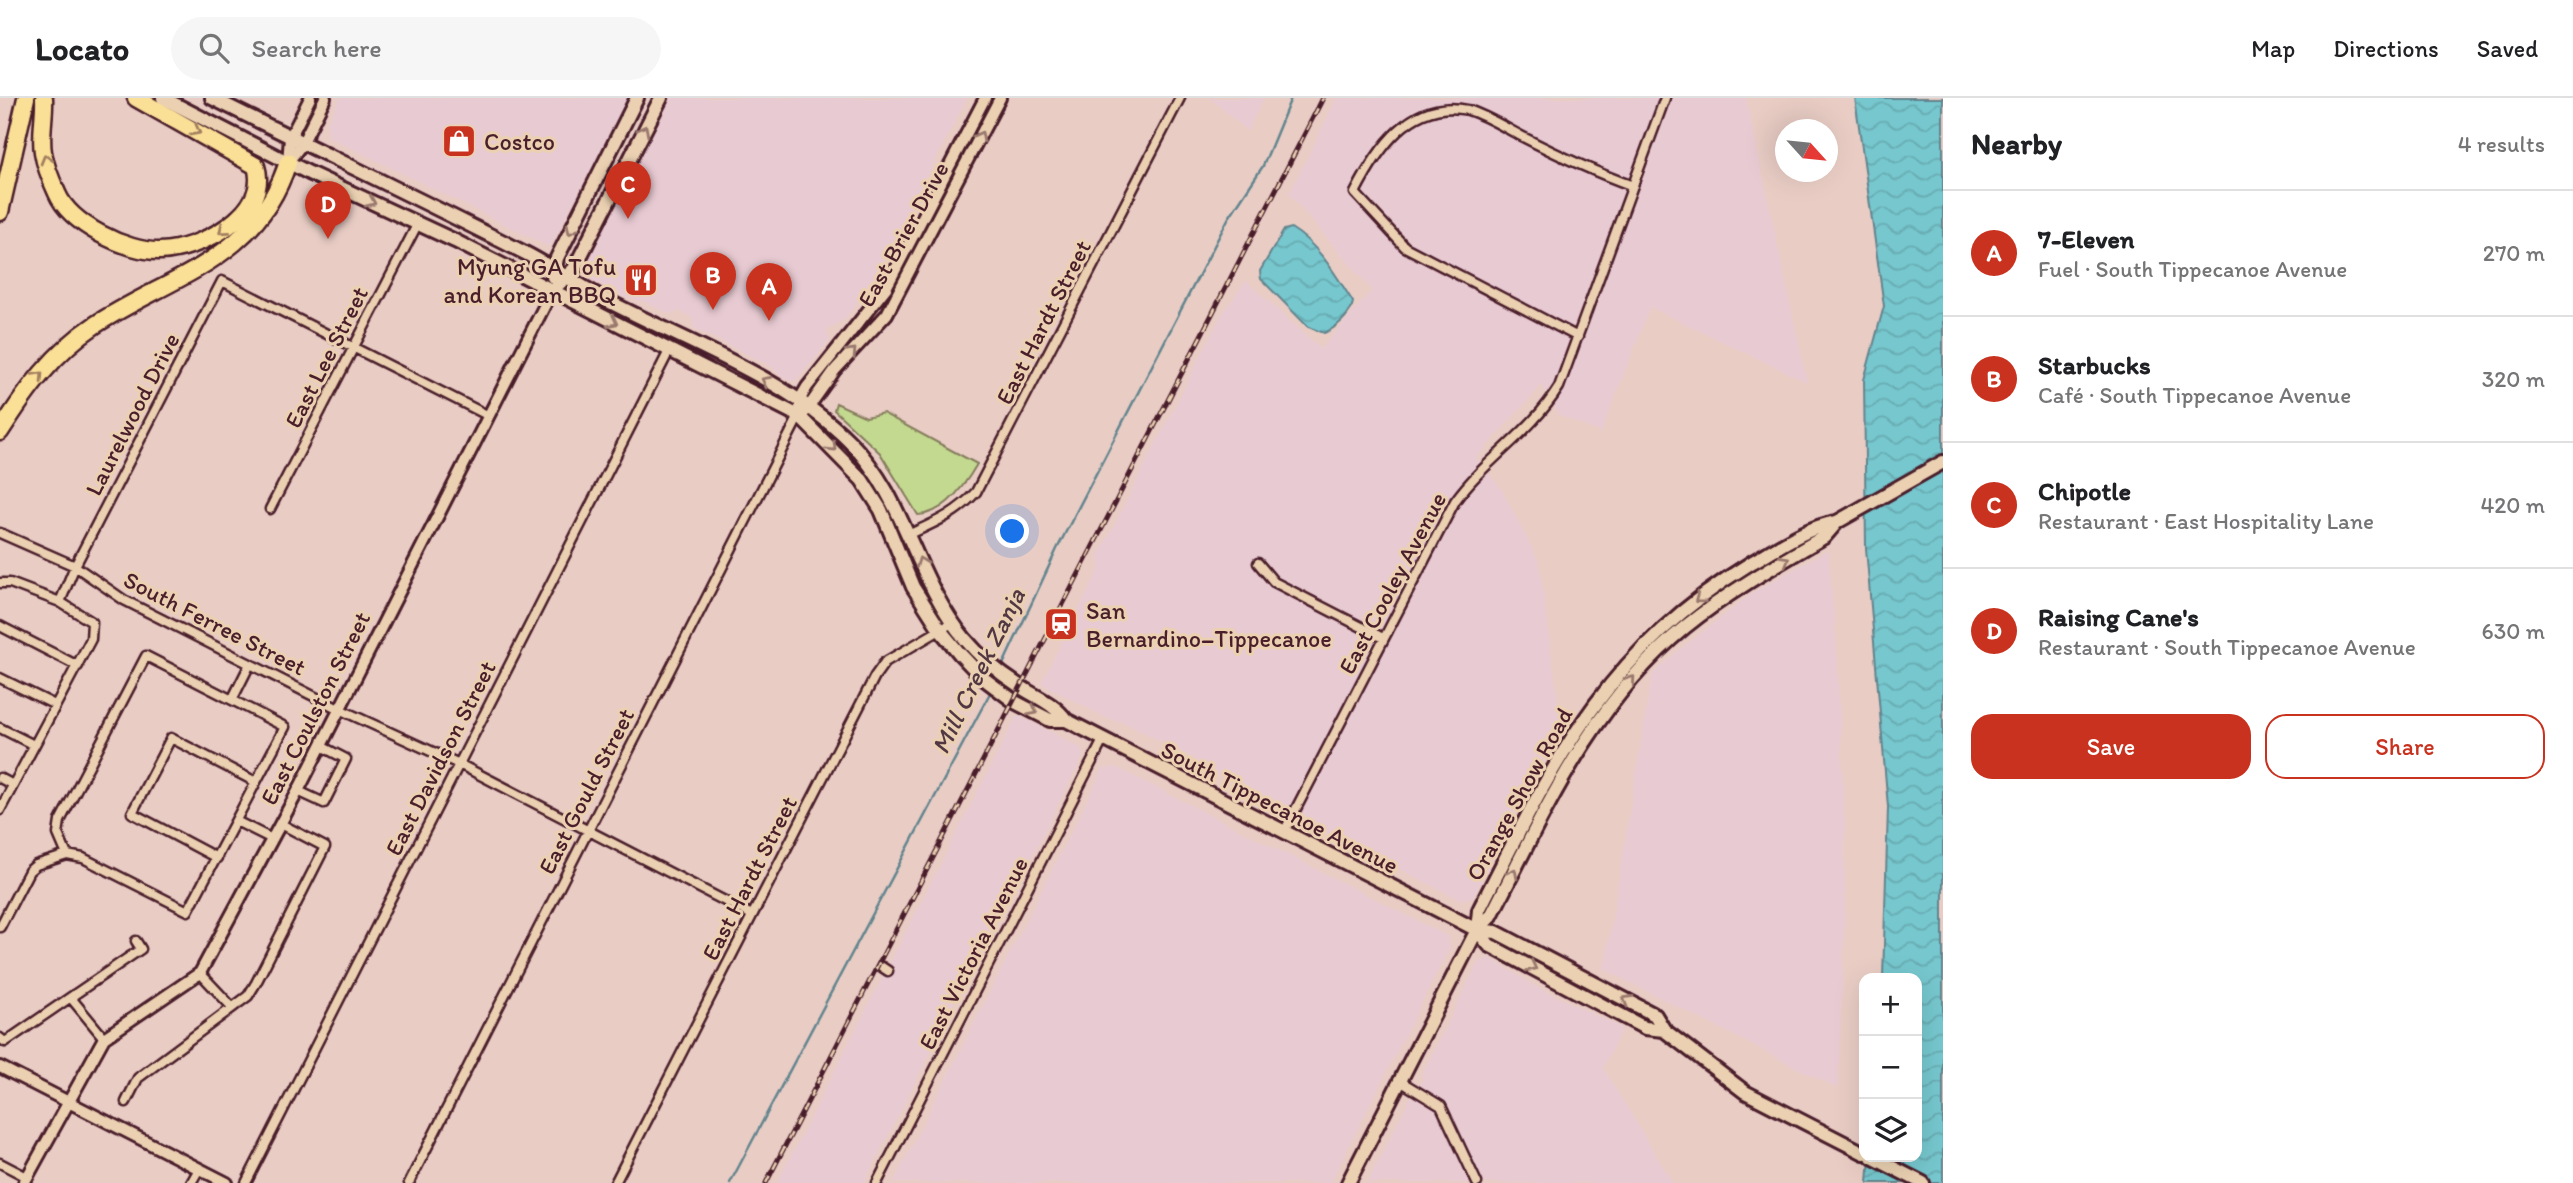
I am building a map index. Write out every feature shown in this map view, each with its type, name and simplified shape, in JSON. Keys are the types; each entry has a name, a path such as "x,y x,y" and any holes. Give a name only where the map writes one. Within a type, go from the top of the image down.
{"highway":[{"path":"0,212 26,98"},
{"path":"44,98 43,151 57,195 71,215 100,234 139,248 159,251 212,239 244,211 253,198 258,187 256,166 136,98"},
{"path":"0,432 28,387 54,359 93,326 202,265 244,237 272,200 288,162"}],"main road":[{"name":"South Tippecanoe Avenue","path":"163,98 288,162 418,223 799,416 862,480 896,541 913,587 941,631 983,678 1003,693 1050,720 1066,720"},
{"name":"South Tippecanoe Avenue","path":"212,98 445,213 805,402 866,459 895,503 925,573 952,623 986,661 1009,680 1058,708 1066,720 1477,930 1489,945 1645,1028 1664,1030 1761,1102 1859,1150"},
{"path":"552,291 553,269 638,98"},
{"path":"552,291 574,269 661,98"},
{"path":"418,223 425,217 445,213"},
{"path":"1838,522 1943,462"},
{"name":"Orange Show Road","path":"1477,930 1481,906 1571,735 1629,662 1675,617 1720,583 1819,525 1838,522"},
{"name":"Orange Show Road","path":"1477,930 1491,916 1566,771 1601,717 1663,647 1728,594 1824,537 1838,522"},
{"path":"896,541 910,534"},
{"path":"1720,583 1728,594"},
{"path":"1348,1183 1477,930"},
{"path":"1882,1162 1923,1183"}],"street":[{"path":"288,162 310,98"},
{"path":"296,141 326,98"},
{"name":"East Brier Drive","path":"799,416 805,402 886,288 985,98"},
{"name":"East Brier Drive","path":"805,402 887,314 1000,98"},
{"name":"East Hardt Street","path":"910,534 961,509 982,483 1180,98"},
{"name":"East Cooley Avenue","path":"1284,832 1455,501 1477,474 1522,435 1546,407 1567,369 1665,98"},
{"path":"1578,337 1398,242 1355,193 1374,155 1400,126 1428,110 1456,108 1479,114 1587,169 1633,186"},
{"name":"East Lee Street","path":"270,509 418,223"},
{"name":"Laurelwood Drive","path":"60,601 75,566 222,281 354,347"},
{"name":"East Coulston Street","path":"26,1180 104,1038 200,973 281,824 321,746 337,708 552,291"},
{"path":"354,347 487,415"},
{"name":"East Davidson Street","path":"246,1183 670,351"},
{"name":"East Gould Street","path":"409,1183 799,416"},
{"name":"South Ferree Street","path":"0,533 75,566 124,600 337,708 459,764 752,915"},
{"path":"1258,563 1274,582 1383,638"},
{"path":"0,583 10,583 60,601 93,622 91,639 78,666 0,810"},
{"name":"East Hardt Street","path":"615,1183 879,669 893,657 952,623"},
{"path":"0,626 78,666"},
{"path":"0,927 29,871 36,865 66,855 83,858 188,911 285,727 146,656 60,821 58,834 66,855"},
{"path":"232,700 250,664"},
{"path":"0,678 55,705"},
{"path":"0,728 34,745"},
{"path":"217,858 132,813 171,738 256,782"},
{"name":"East Victoria Avenue","path":"877,1183 1103,740"},
{"path":"298,791 324,803 346,759 321,746"},
{"path":"0,778 13,785"},
{"path":"236,821 272,839"},
{"path":"126,1102 138,1078 248,996 256,982 325,847 281,824"},
{"path":"0,1038 5,1042 141,949 136,941"},
{"path":"200,973 232,1007"},
{"path":"71,998 104,1038"},
{"path":"0,1067 227,1183"},
{"path":"1400,1082 1441,1106 1477,1183"},
{"path":"0,1163 26,1180"},
{"path":"191,1183 199,1169"}],"shaded area":[{"path":"340,98 628,98 552,244 548,246 329,137 327,124"},
{"path":"669,98 967,98 871,285 844,320 827,329 830,341 794,382 780,376 771,366 694,328 691,317 679,311 670,314 645,302 623,297 586,277 584,266"},
{"path":"1210,98 1264,98 1247,131"},
{"path":"1337,98 1746,98 1807,382 1650,307 1601,433 1559,415 1542,385 1476,458 1502,490 1539,562 1561,725 1473,897 1461,900 1307,823 1304,815 1283,805 1278,807 1202,769 1195,759 1126,723 1106,718 1041,683 1099,570 1099,555 1222,314 1246,281 1321,349 1372,290 1289,194"},
{"path":"1828,550 1837,652 1845,822 1845,917 1838,1089 1604,969 1652,675 1679,650 1755,591"},
{"path":"1020,716 1081,748 1083,756 1007,904 1000,902 959,983 951,1012 864,1183 777,1183 1016,717"},
{"path":"1116,767 1447,936 1450,947 1330,1183 893,1183 1103,769"},
{"path":"1490,958 1535,986 1622,1028 1603,1068 1673,1183 1367,1183 1409,1100 1423,1079 1422,1074 1478,963"}],"green space":[{"path":"836,403 866,417 883,413 977,464 967,481 945,504 937,510 918,515 880,453 834,410"}],"water":[{"path":"1855,98 1943,98 1943,1183 1868,1183 1870,1162 1922,1162 1922,973 1883,973 1888,807 1866,548 1864,380 1884,306"},
{"path":"1291,228 1318,252 1353,302 1342,320 1324,333 1308,327 1261,279 1260,271 1284,230"}],"waterway":[{"name":"Mill Creek Zanja","path":"1001,669 1057,549 1228,219 1263,166 1291,98"},
{"name":"Mill Creek Zanja","path":"730,1183 991,691"}],"railway":[{"path":"766,1183 1323,98"}],"place":[{"name":"Costco","path":"459,141"},
{"name":"Chipotle","path":"628,219"},
{"name":"Raising Cane's","path":"328,239"},
{"name":"Myung GA Tofu and Korean BBQ","path":"641,280"},
{"name":"Starbucks","path":"713,310"},
{"name":"7-Eleven","path":"769,321"},
{"name":"San Bernardino–Tippecanoe","path":"1061,624"}]}
